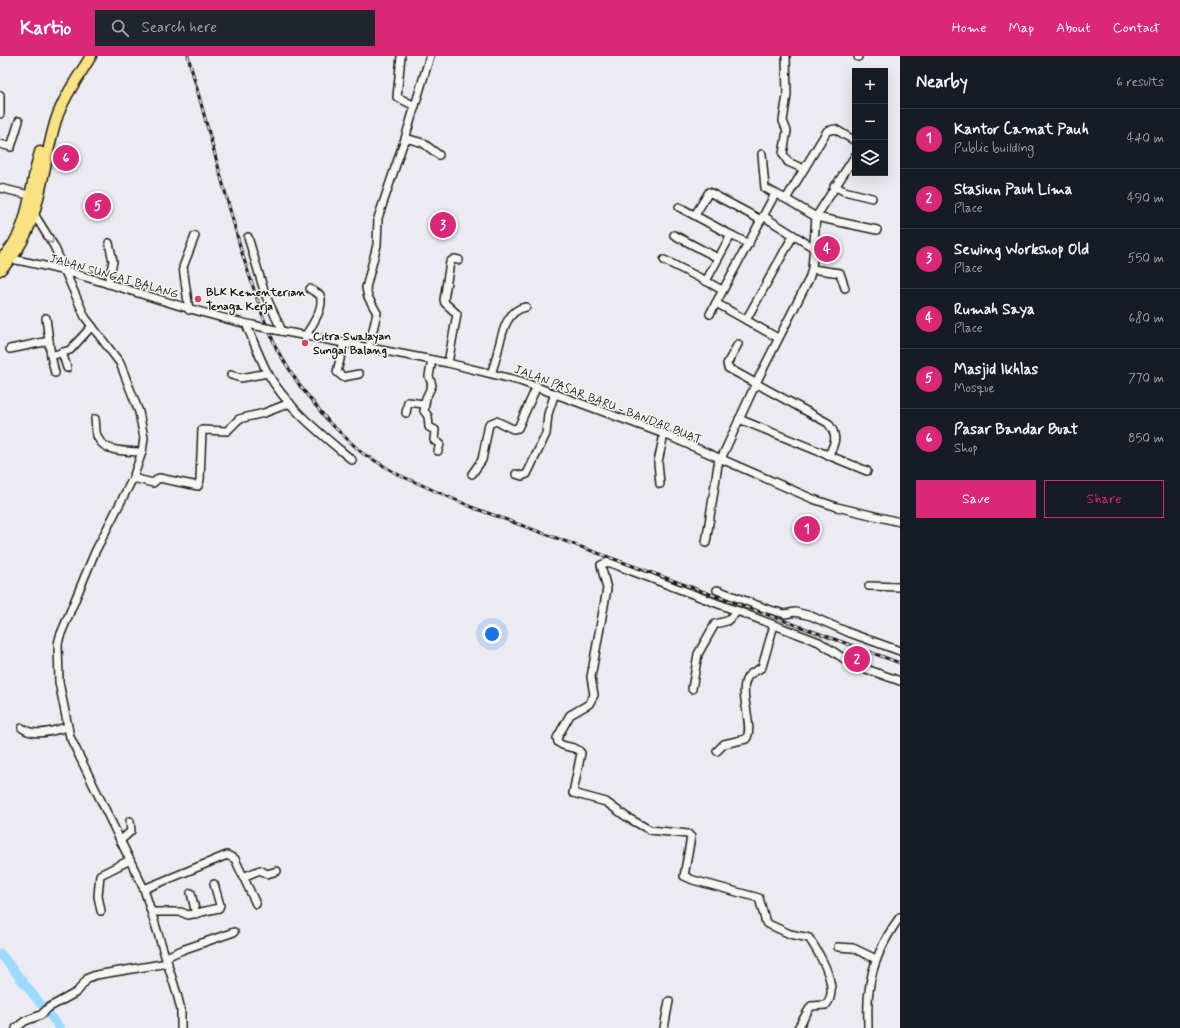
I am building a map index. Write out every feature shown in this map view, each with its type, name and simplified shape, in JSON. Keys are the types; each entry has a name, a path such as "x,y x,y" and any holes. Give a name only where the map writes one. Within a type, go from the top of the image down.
{"highway":[{"path":"0,260 12,248 23,229 29,195 49,120 85,56"},
{"path":"0,270 11,259 29,230 56,118 91,56"}],"street":[{"path":"401,56 397,97 415,106"},
{"path":"368,347 377,312 368,297 366,288 377,245 378,218 404,142 430,56"},
{"path":"786,56 787,95 783,121 787,131 783,154 788,162 804,170"},
{"path":"0,95 0,114"},
{"path":"0,144 11,147 19,121"},
{"path":"786,199 829,129 835,129 853,140"},
{"path":"404,142 409,139 418,141 439,154"},
{"path":"762,154 765,188 816,217 877,230"},
{"path":"706,543 720,459 812,269 816,217 834,186 852,160"},
{"path":"834,186 872,198"},
{"path":"0,188 29,195"},
{"path":"695,215 709,192 762,218 814,248"},
{"path":"710,314 776,194"},
{"path":"679,206 749,244"},
{"path":"34,214 48,235 85,317 120,364 139,412 144,438 142,452 133,478 95,552 60,636 58,644 59,682 68,727 78,756 144,889 167,960 181,1010 181,1028"},
{"path":"674,235 718,258"},
{"path":"706,281 731,235"},
{"path":"189,310 183,268 195,236"},
{"path":"746,320 793,236"},
{"path":"248,237 265,294 279,331"},
{"path":"108,284 113,261 110,243"},
{"name":"JALAN SUNGAI BALANG","path":"11,259 63,271 189,310 279,331"},
{"path":"448,363 457,314 445,303 444,300 450,262 454,259 459,260"},
{"path":"664,260 722,290"},
{"path":"812,269 840,273 845,288"},
{"path":"306,336 316,318 321,299 320,294 310,289"},
{"path":"716,303 778,338"},
{"path":"490,372 510,317 517,310 526,307"},
{"path":"46,318 55,374"},
{"path":"246,324 268,373 290,403 309,423 352,460"},
{"path":"51,356 73,347 92,326"},
{"name":"JALAN PASAR BARU - BANDAR BUAT","path":"279,331 344,342 448,363 490,372 537,386 664,434 813,499 837,507 900,522"},
{"path":"10,349 50,341"},
{"path":"344,342 337,372 343,377 359,374"},
{"path":"738,344 727,366 828,423 836,437 834,445 828,456"},
{"path":"62,352 67,368"},
{"path":"432,360 429,376 432,385 424,404 429,427 435,430 434,440 440,444 438,451"},
{"path":"231,375 241,378 268,373"},
{"path":"472,474 482,460 489,424 496,421 513,429 518,428 537,386"},
{"path":"516,474 522,476 527,474 533,463 546,434 548,414 556,393"},
{"path":"406,413 408,402 424,404"},
{"path":"133,478 153,483 159,478 198,486 200,480 202,430 227,431 239,419 277,409 290,403"},
{"path":"95,419 97,437 102,444 120,451 142,452"},
{"path":"739,419 866,471"},
{"path":"660,484 658,462 664,434"},
{"path":"798,1028 811,1006 826,1005 830,994 831,983 820,955 809,938 790,934 766,923 759,898 693,880 684,876 691,837 688,834 650,830 628,818 606,802 574,794 573,791 581,754 576,749 561,746 558,742 558,738 570,715 589,704 594,695 592,677 607,589 601,565 608,562 738,611 825,645 852,664 900,681"},
{"path":"868,586 900,587"},
{"path":"717,590 767,610 785,614 796,612 811,616 850,633 900,651"},
{"path":"692,689 700,650 708,640 716,624 727,621 738,611"},
{"path":"717,751 724,744 746,739 748,736 748,720 745,709 745,681 748,676 762,667 774,625"},
{"path":"22,728 27,731 38,733 68,727"},
{"path":"120,840 131,831 130,821"},
{"path":"144,889 227,855 233,857 256,904"},
{"path":"101,911 98,896 100,875 130,860"},
{"path":"243,877 260,870 267,874 277,871"},
{"path":"152,912 181,912 188,915 220,907 214,884"},
{"path":"191,893 196,914"},
{"path":"868,1028 868,991 876,959 888,933 900,917"},
{"path":"16,1028 25,1021 41,1015 48,1008 77,992 88,978 167,960 182,950 234,932"},
{"path":"838,947 853,948 876,959"},
{"path":"664,1028 669,1001"}],"waterway":[{"path":"0,953 60,1028"}],"railway":[{"path":"188,56 241,250 262,314 277,350 300,386 329,422 362,453 399,475 474,508 900,663"}],"place":[{"name":"Pasar Bandar Buat","path":"66,158"},
{"name":"Masjid Ikhlas","path":"98,206"},
{"name":"Sewing Workshop Old","path":"443,225"},
{"name":"Rumah Saya","path":"827,249"},
{"name":"BLK Kementerian Tenaga Kerja","path":"198,299"},
{"name":"Citra Swalayan Sungai Balang","path":"305,343"},
{"name":"Kantor Camat Pauh","path":"807,529"},
{"name":"Stasiun Pauh Lima","path":"857,659"}]}
